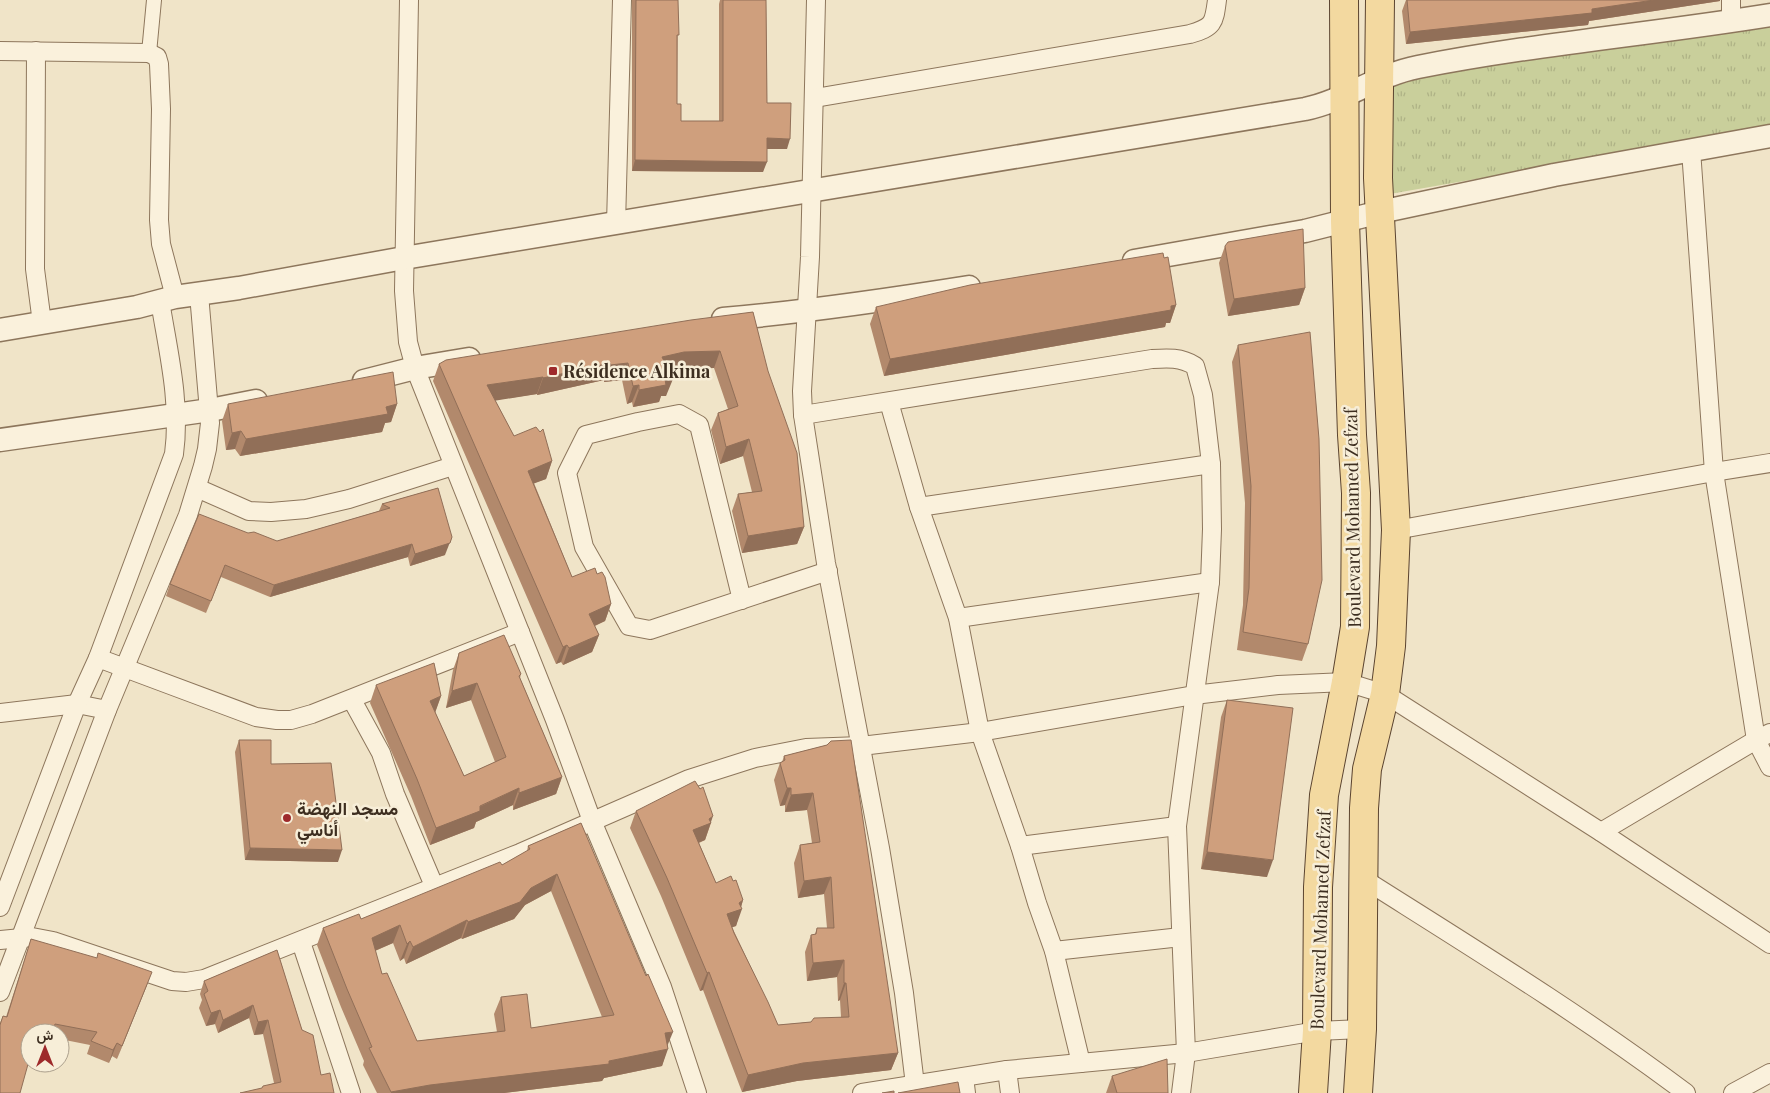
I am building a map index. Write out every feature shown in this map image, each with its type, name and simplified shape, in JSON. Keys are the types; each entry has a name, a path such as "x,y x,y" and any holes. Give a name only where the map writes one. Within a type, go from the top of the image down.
{"main road":[{"name":"Boulevard Mohamed Zefzaf","path":"1313,1093 1317,1031 1318,887 1324,795 1355,627 1356,493 1352,435 1345,221 1344,0"},
{"path":"1358,1093 1362,1029 1364,808 1367,769 1385,694 1391,646 1396,530 1378,178 1380,0"}],"street":[{"path":"149,53 154,0"},
{"path":"409,0 404,258 408,342 415,368 520,632 592,821 662,987 697,1093"},
{"path":"616,224 622,0"},
{"path":"816,0 815,98 802,390 803,415 828,571 880,848 904,993 915,1086"},
{"path":"815,98 1190,34 1202,31 1210,26 1217,0"},
{"path":"0,330 404,258 1305,109 1324,105 1398,71 1417,67 1731,11 1770,15"},
{"path":"0,51 149,53 156,56 161,109 159,220 168,299 176,414 174,454 98,658 77,704 0,907"},
{"path":"36,51 35,270 42,323"},
{"path":"1111,265 1276,237 1380,212 1554,175 1770,136"},
{"path":"1691,150 1714,472 1770,767"},
{"path":"699,322 912,297 987,284"},
{"path":"0,992 107,710 126,668 188,515 197,488 207,449 210,410 199,294"},
{"path":"345,384 415,368 491,355"},
{"path":"803,415 1152,359 1174,358 1195,366 1203,395 1211,464 1212,529 1210,582 1177,826 1186,1053 1181,1093"},
{"path":"0,440 210,410 274,398"},
{"path":"889,402 919,507 958,618 980,732 1054,951 1081,1063"},
{"path":"742,600 699,425 679,414 586,435 568,473 584,547 629,626 650,630 742,600 828,571"},
{"path":"1396,530 1770,463"},
{"path":"919,507 1211,464"},
{"path":"197,488 249,511 271,512 306,509 349,499 453,466"},
{"path":"958,618 1210,582"},
{"path":"98,658 256,717 291,720 352,700 520,632"},
{"path":"0,940 32,937 53,941 172,981 186,982 204,979 301,942 520,853 689,779 755,758 806,748 861,746 980,732 1194,695 1278,685 1346,682 1385,694 1601,832 1770,944"},
{"path":"352,700 381,753 395,794 435,888"},
{"path":"0,713 77,704 107,710"},
{"path":"1601,832 1763,737"},
{"path":"1020,846 1177,826"},
{"path":"1362,878 1493,961 1686,1093"},
{"path":"1054,951 1181,937"},
{"path":"301,942 352,1093"},
{"path":"862,1093 915,1086 965,1085 1007,1070 1186,1053 1317,1031 1362,1029"},
{"path":"1007,1070 1010,1093"},
{"path":"1733,1093 1770,1073"}],"green space":[{"path":"1770,4 1770,128 1384,195 1383,70 1717,11"}],"building":[{"path":"636,0 678,0 677,104 681,104 681,121 723,121 723,0 766,0 767,103 791,103 790,139 767,138 767,162 635,160"},
{"path":"1407,0 1654,0 1592,9 1592,13 1410,32"},
{"path":"1303,229 1305,288 1234,299 1225,246 1228,242"},
{"path":"1163,253 1164,258 1168,257 1176,305 1171,306 1171,310 890,359 876,307 970,285"},
{"path":"753,312 768,371 797,453 804,527 748,536 738,494 762,491 749,439 726,447 718,413 738,406 720,351 684,352 662,357 673,379 665,379 666,385 639,390 639,385 633,386 628,363 610,365 610,363 543,378 487,385 514,436 536,427 540,432 543,429 552,461 528,471 572,577 595,568 597,574 602,572 605,577 611,604 589,614 599,635 569,648 567,645 563,647 439,364 446,360 691,320"},
{"path":"1310,332 1319,439 1322,580 1308,644 1243,632 1249,588 1251,486 1238,345"},
{"path":"393,372 397,404 386,407 388,414 246,439 241,431 232,433 228,404"},
{"path":"438,488 452,537 450,543 415,554 412,544 274,585 225,565 211,601 170,584 199,514 248,533 254,532 277,541 390,508 382,504"},
{"path":"504,635 521,674 519,676 562,777 519,793 519,788 480,806 480,811 436,828 376,685 434,663 441,696 430,701 464,776 506,757 477,683 452,691 459,653"},
{"path":"1227,700 1293,708 1273,860 1207,852"},
{"name":"مسجد النهضة أناسي","path":"239,740 271,740 271,764 331,763 342,850 250,848"},
{"path":"851,740 898,1053 803,1063 748,1075 709,972 707,973 636,811 695,781 700,789 703,787 713,816 709,819 711,823 693,830 716,883 731,876 733,881 736,880 743,900 739,903 742,909 727,914 734,933 778,1025 811,1022 814,1018 849,1017 846,983 844,983 844,960 813,963 811,935 816,934 817,928 834,928 831,877 804,881 800,845 820,842 813,793 791,795 791,788 787,788 780,763 785,760 784,756 827,745 831,741"},
{"path":"581,823 646,976 648,974 673,1032 665,1033 668,1049 609,1061 609,1064 430,1085 391,1092 369,1048 372,1047 323,928 359,914 361,919 500,862 502,865 530,849 528,846","holes":["557,874 614,1015 531,1028 527,994 501,997 505,1031 417,1041 387,973 382,974 372,938 400,925 407,944 410,941 413,947 467,920 468,922 520,902 531,888"]},
{"path":"31,939 97,958 98,953 152,972 122,1046 117,1043 113,1050 91,1041 97,1032 70,1027 70,1023 20,1023 20,1073 26,1073 20,1093 0,1093 0,1025 3,1016 7,1017"},
{"path":"277,950 302,1030 313,1035 321,1075 330,1073 334,1093 240,1093 281,1082 268,1020 258,1022 253,1005 223,1020 220,1010 211,1013 204,994 208,991 204,981"},
{"path":"1167,1059 1168,1093 1117,1093 1112,1076"},
{"path":"958,1082 960,1093 898,1093"}],"place":[{"name":"Résidence Alkima","path":"553,371"},
{"name":"مسجد النهضة أناسي","path":"287,818"}]}
